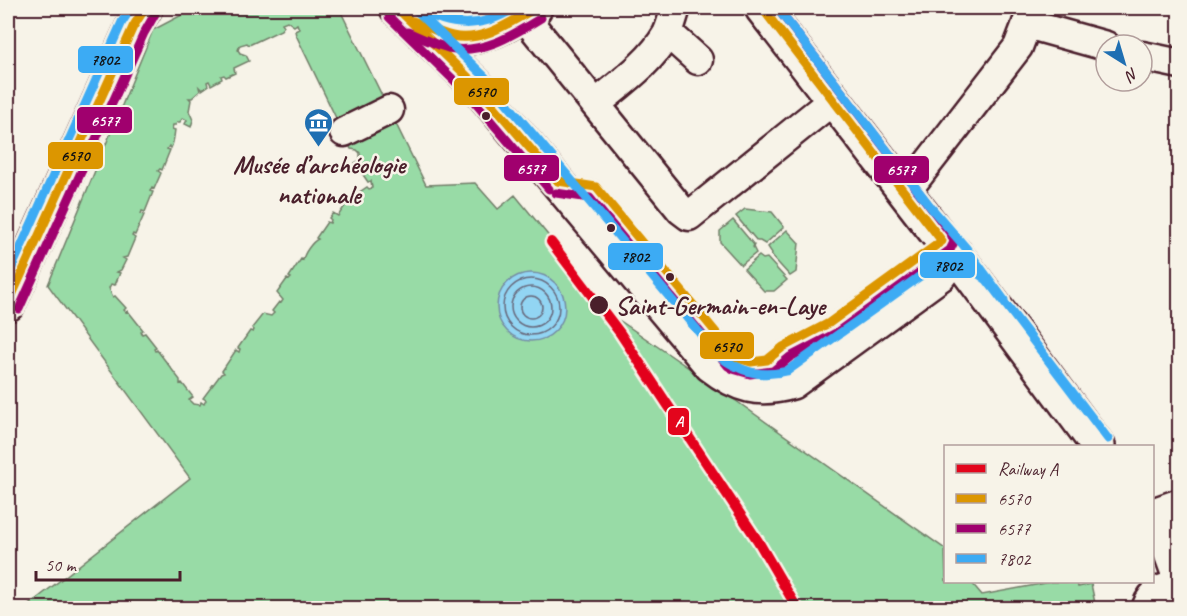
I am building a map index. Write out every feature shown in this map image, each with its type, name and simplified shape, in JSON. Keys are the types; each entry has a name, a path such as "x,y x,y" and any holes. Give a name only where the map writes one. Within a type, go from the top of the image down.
{"main road":[{"path":"762,8 946,246 956,255 975,280 978,288"},
{"path":"8,304 141,12"},
{"path":"405,14 440,33 460,38 518,18"},
{"path":"405,14 475,84 711,365 728,378 744,385 769,388 792,382 936,279 950,261 946,246"},
{"path":"475,84 478,56 518,18"},
{"path":"936,279 949,275 969,281 978,288 1096,445"},
{"path":"1154,521 1161,526 1179,578"}],"street":[{"path":"905,193 1018,47 1030,16 1094,41"},
{"path":"518,18 596,104 681,210 689,216 833,100"},
{"path":"596,104 641,66 656,50 672,20 698,60"},
{"path":"1154,59 1179,64"},
{"path":"344,132 390,110"},
{"path":"1154,512 1179,503"}],"green space":[{"path":"195,8 339,8 426,185 475,183 498,209 515,195 616,318 944,548 944,583 972,583 982,595 1046,583 1077,583 1078,587 1091,584 1096,608 25,608 190,478 48,285 153,30","holes":["287,21 294,26 297,24 299,29 295,31 296,35 351,149 360,153 360,160 355,163 368,182 371,181 372,188 367,187 342,204 345,206 338,216 333,213 329,218 330,223 327,222 316,238 318,239 289,277 291,278 287,279 277,293 283,300 272,311 274,313 271,316 263,314 252,328 253,332 250,331 238,348 239,352 236,350 222,371 224,373 203,398 206,400 204,404 201,402 200,405 193,404 189,400 193,397 182,383 180,384 180,380 157,350 155,351 156,347 145,333 142,334 143,330 128,311 124,310 126,308 115,296 113,297 109,288 111,284 115,285 120,273 117,272 121,270 126,260 123,258 127,257 135,238 132,236 135,235 144,215 141,214 142,211 145,212 153,192 150,191 154,189 161,173 158,171 162,170 170,150 167,149 172,146 175,130 172,129 173,125 183,118 187,120 185,124 191,127 193,120 189,111 191,100 189,98 200,91 199,87 202,90 208,86 207,82 209,81 211,85 222,79 221,76 226,77 235,73 234,68 249,61 246,55 238,50 240,45 247,43 249,45 281,30 284,26 282,23"]},
{"path":"745,209 772,212 784,227 765,244 757,241 736,216"},
{"path":"733,220 754,245 756,253 741,265 720,242 720,231"},
{"path":"787,230 799,243 796,272 790,276 771,255 768,247"},
{"path":"759,256 763,259 767,258 787,280 774,291 764,291 744,269"}],"water":[{"path":"531,273 544,276 555,283 562,294 565,307 562,320 555,331 544,338 531,341 518,338 507,331 500,320 497,307 500,294 507,283 518,276"}],"rail line":[{"name":"A","path":"551,242 620,333 758,541 797,608"}],"transit line":[{"name":"7802","path":"8,276 122,22 131,8"},
{"name":"6570","path":"8,304 133,27 145,8"},
{"name":"6570","path":"397,8 475,84 558,181"},
{"name":"7802","path":"414,8 484,76 719,356 727,362 743,370 759,374 787,371 930,269 945,265 960,266 974,271 987,280 1108,439"},
{"name":"7802","path":"418,8 442,19 466,23 490,20 514,8"},
{"name":"6570","path":"413,21 452,36 474,37 496,30 535,8"},
{"name":"6570","path":"558,181 596,187 737,358 751,362 767,360 783,347 829,323 942,241 762,8"},
{"name":"6577","path":"556,193 590,198 728,366 750,374 773,371 790,357 836,333 950,250 954,242 951,234 777,8"},
{"name":"7802","path":"777,8 933,210 966,248 1004,300"},
{"name":"6577","path":"19,309 144,33 155,14"},
{"name":"6577","path":"389,17 466,92 549,189"},
{"name":"6577","path":"408,32 448,48 473,49 497,42 541,18"}],"place":[{"name":"Musée d’archéologie nationale","path":"319,148"},
{"name":"Saint-Germain-en-Laye","path":"599,305"}]}
